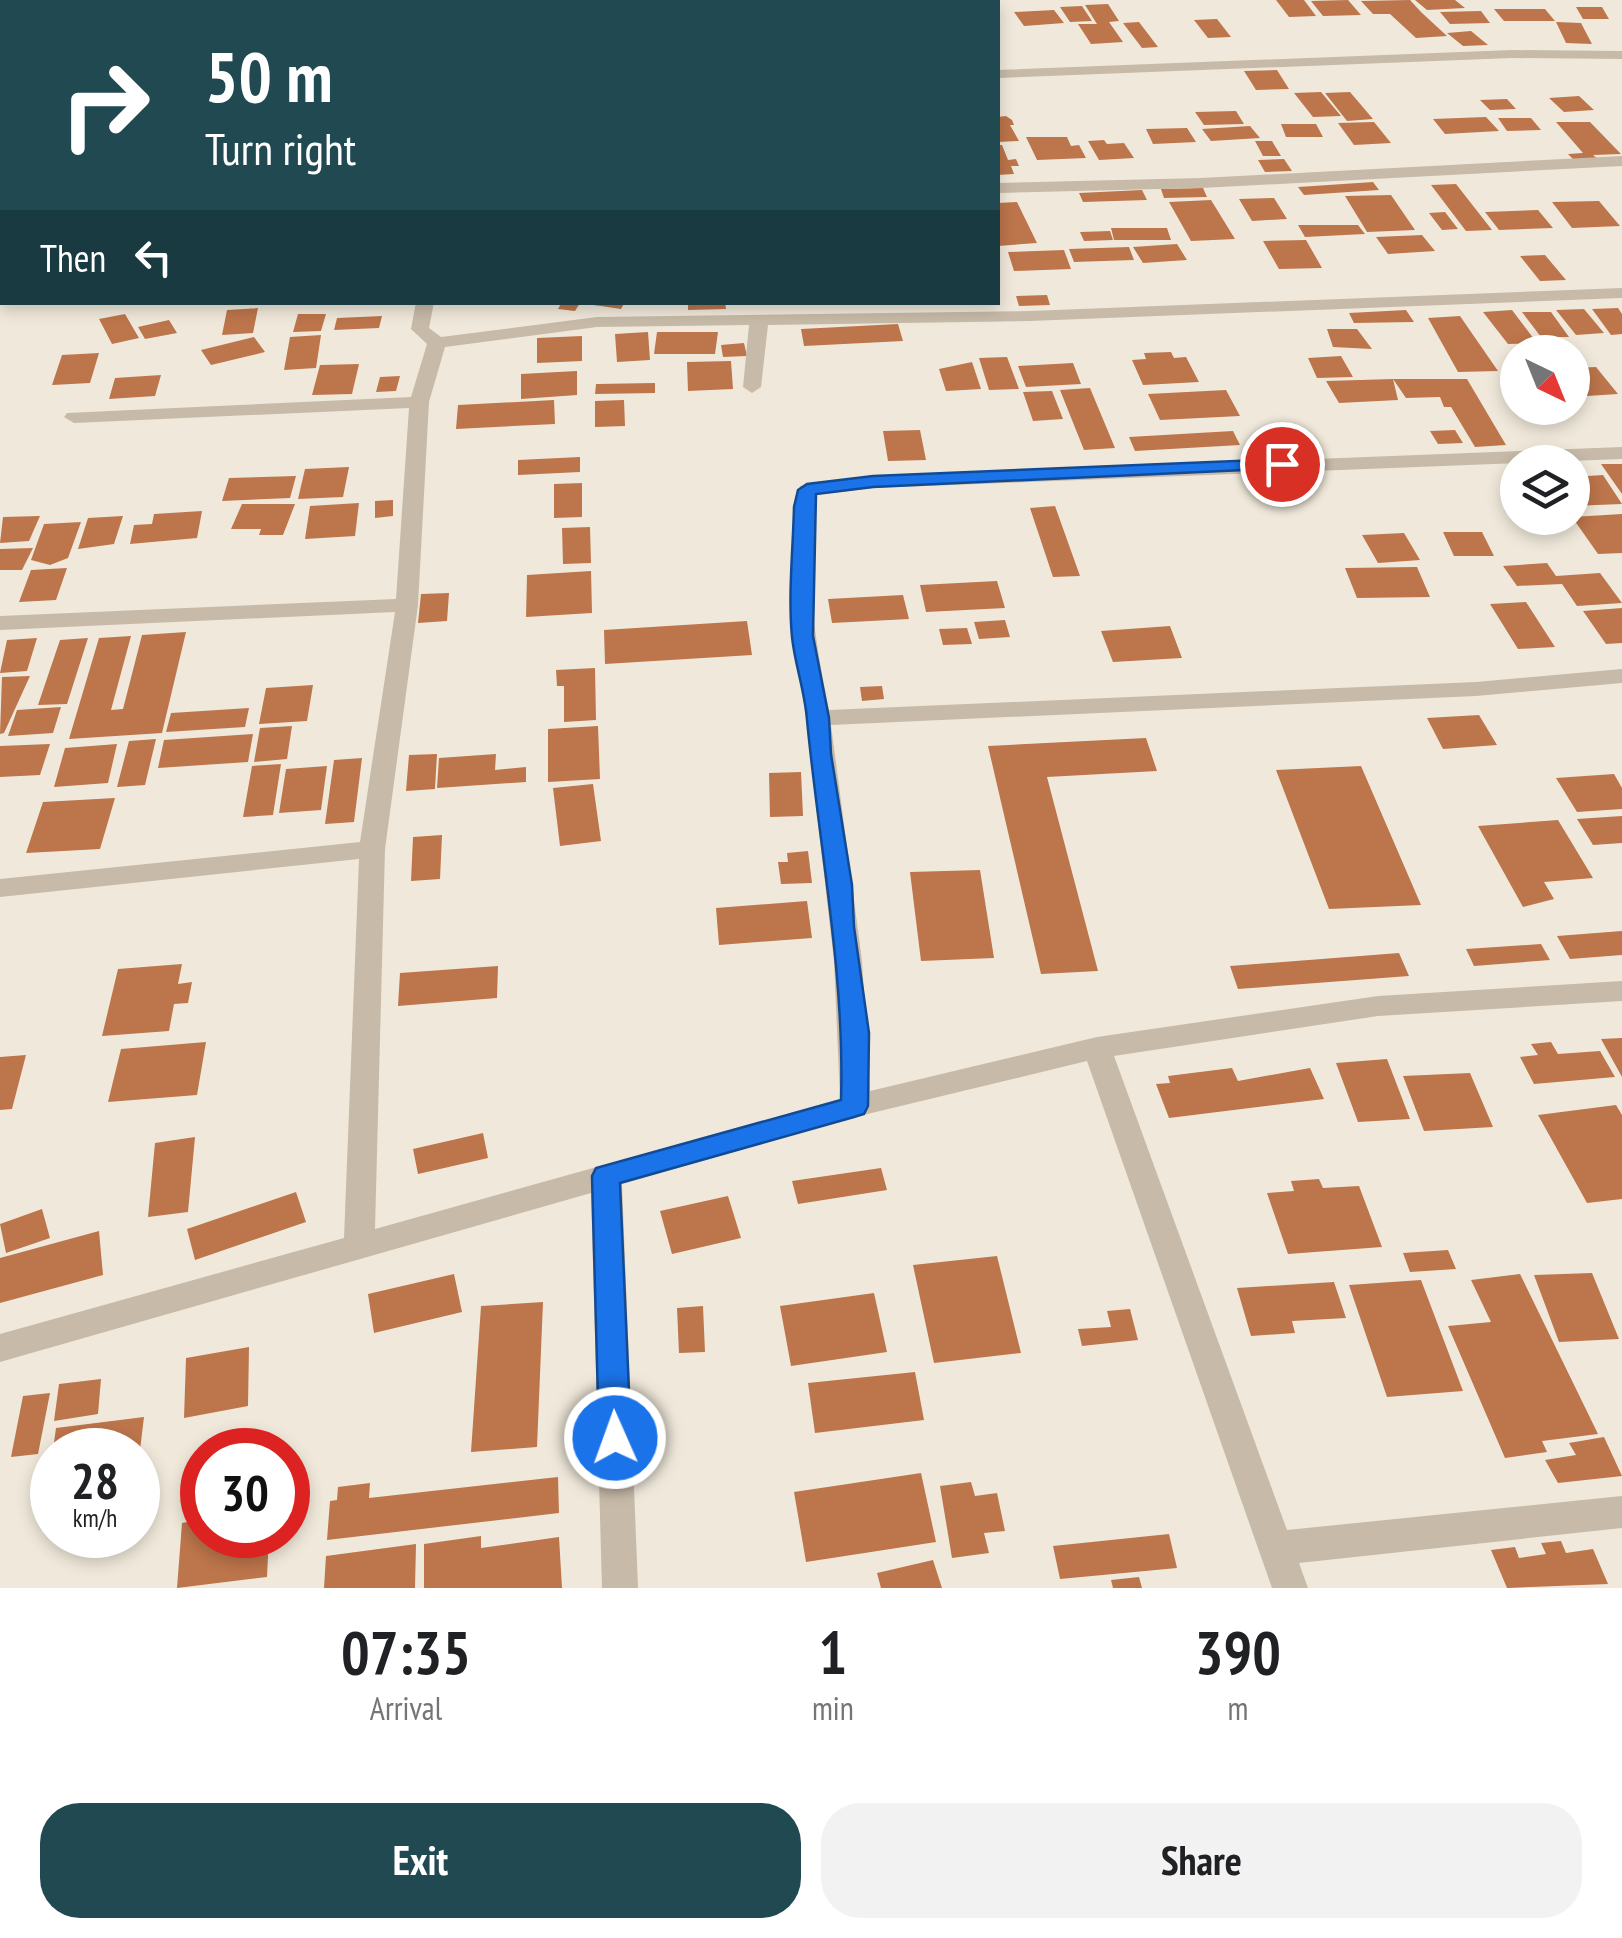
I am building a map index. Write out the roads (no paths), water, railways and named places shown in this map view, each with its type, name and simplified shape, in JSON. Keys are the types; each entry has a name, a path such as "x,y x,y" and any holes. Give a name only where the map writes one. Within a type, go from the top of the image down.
{"street":[{"path":"1000,74 1512,54 1622,54"},
{"path":"1000,188 1202,183 1622,161"},
{"path":"424,305 420,329 437,343 598,322 1030,316 1622,293"},
{"path":"752,386 760,320"},
{"path":"360,1247 372,848 407,605 419,402 437,343"},
{"path":"74,417 419,402"},
{"path":"854,1106 856,1033 818,718 802,636 803,507 807,490 873,482 1356,460 1622,453"},
{"path":"0,623 407,605"},
{"path":"818,718 1476,689 1622,676"},
{"path":"0,888 283,861 372,848"},
{"path":"0,1348 854,1106 1098,1048 1378,1006 1622,991"},
{"path":"1098,1048 1290,1588"},
{"path":"606,1176 620,1588"},
{"path":"1278,1548 1622,1512"}]}
